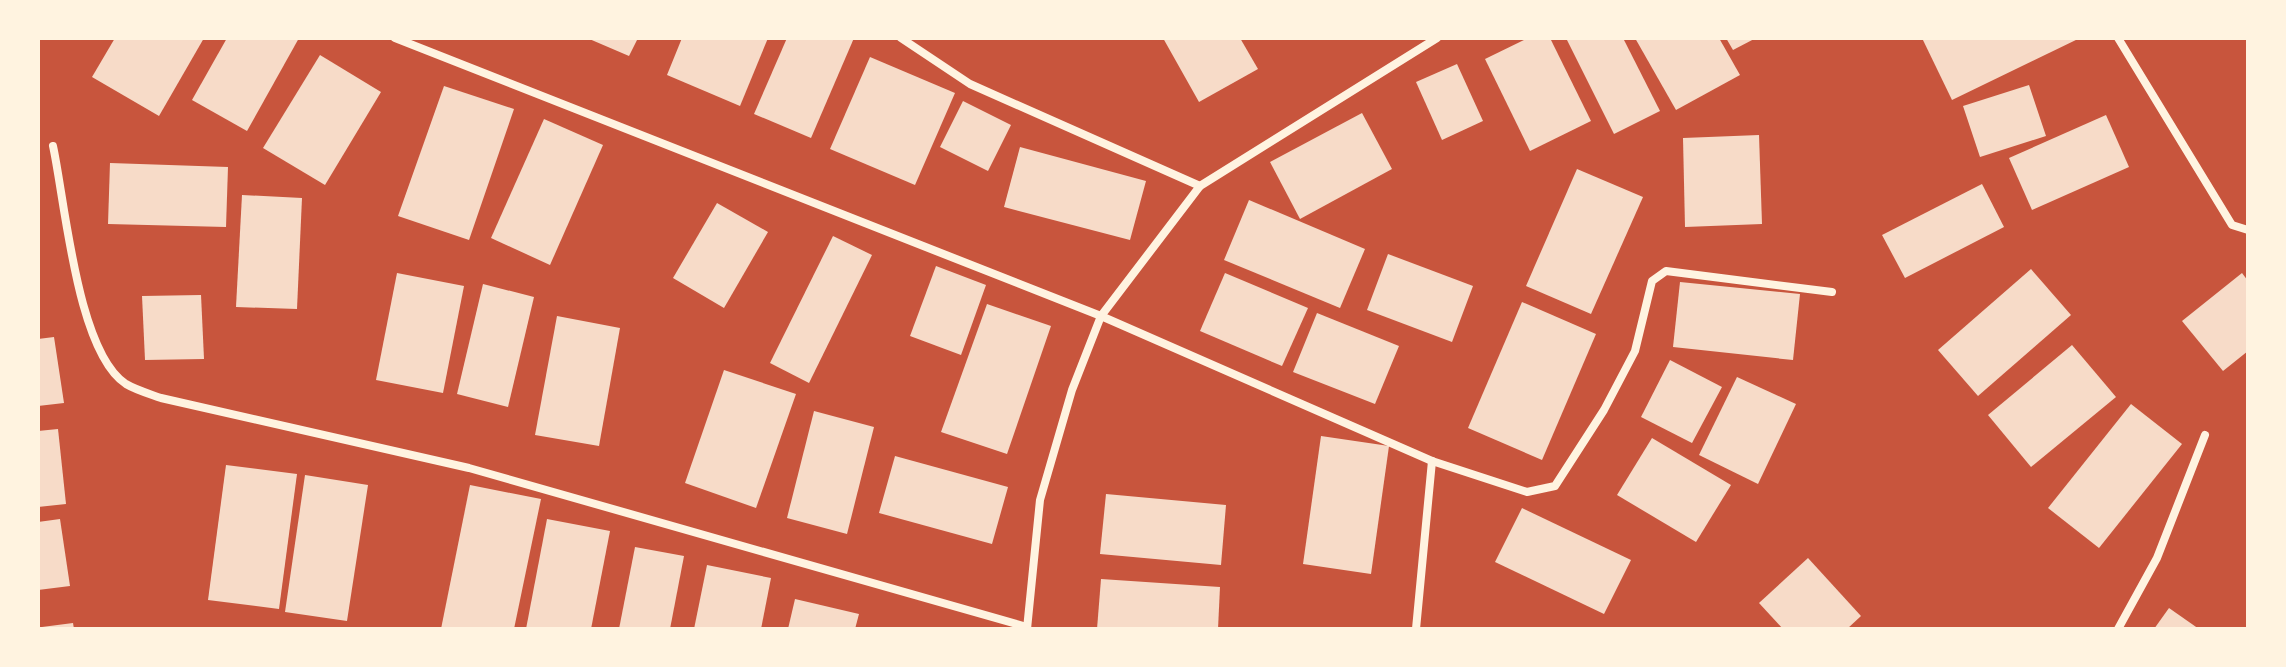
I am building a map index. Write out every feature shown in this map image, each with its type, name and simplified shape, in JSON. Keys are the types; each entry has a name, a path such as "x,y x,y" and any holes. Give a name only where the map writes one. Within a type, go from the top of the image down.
{"street":[{"path":"395,38 1101,316 1432,461 1527,492 1555,486 1604,410 1635,351 1652,281 1666,271 1832,292"},
{"path":"901,38 970,84 1200,186"},
{"path":"53,146 64,227 94,335 98,348 125,383 161,398 469,468 1027,628 1040,500 1072,390 1101,316 1200,186 1437,38"},
{"path":"2118,38 2232,225 2248,230"},
{"path":"2118,629 2157,558 2205,435"},
{"path":"1416,629 1432,461"}],"building":[{"path":"115,38 204,38 159,116 92,77"},
{"path":"227,38 299,38 247,131 192,100"},
{"path":"587,38 638,38 629,56"},
{"path":"682,38 768,38 740,106 667,75"},
{"path":"787,38 854,38 811,138 754,114"},
{"path":"1163,38 1240,38 1258,69 1199,102"},
{"path":"1528,38 1550,38 1591,121 1530,151 1485,59"},
{"path":"1566,38 1623,38 1660,111 1614,134"},
{"path":"1635,38 1719,38 1740,75 1676,110"},
{"path":"1726,38 1756,38 1733,50"},
{"path":"1922,38 2080,38 1952,100"},
{"path":"320,55 381,92 325,185 263,148"},
{"path":"870,57 955,93 915,185 830,149"},
{"path":"1457,64 1483,121 1442,140 1416,82"},
{"path":"2029,85 2046,136 1980,157 1963,106"},
{"path":"444,86 514,109 469,240 398,216"},
{"path":"963,101 1011,125 988,171 940,147"},
{"path":"1362,113 1392,169 1300,219 1270,162"},
{"path":"2106,115 2129,167 2032,210 2009,158"},
{"path":"544,119 603,145 550,265 491,238"},
{"path":"1759,135 1762,224 1685,227 1683,138"},
{"path":"1020,147 1146,181 1130,240 1004,207"},
{"path":"110,163 228,167 226,227 108,224"},
{"path":"1577,169 1643,197 1591,314 1526,286"},
{"path":"1982,184 2004,227 1905,278 1882,235"},
{"path":"242,195 302,198 297,309 236,307"},
{"path":"1249,200 1365,249 1340,308 1224,260"},
{"path":"717,203 768,232 724,308 673,278"},
{"path":"833,236 872,255 809,383 770,363"},
{"path":"1388,254 1473,286 1452,342 1367,310"},
{"path":"936,266 986,285 961,355 910,336"},
{"path":"2031,269 2071,315 1978,396 1938,350"},
{"path":"397,273 464,286 443,393 376,380"},
{"path":"1225,273 1308,308 1282,366 1200,331"},
{"path":"2242,273 2248,281 2248,351 2223,371 2182,321"},
{"path":"1680,282 1800,294 1793,360 1673,347"},
{"path":"483,284 534,297 508,407 457,394"},
{"path":"201,295 204,359 145,360 142,296"},
{"path":"1522,302 1596,334 1542,460 1468,428"},
{"path":"987,304 1051,326 1007,454 941,432"},
{"path":"1317,313 1399,346 1375,404 1293,372"},
{"path":"557,316 620,328 599,446 535,435"},
{"path":"54,337 64,403 38,406 38,339"},
{"path":"2072,345 2116,397 2031,467 1988,415"},
{"path":"1670,360 1722,387 1692,443 1641,417"},
{"path":"724,370 796,394 756,508 685,483"},
{"path":"1737,377 1796,404 1758,484 1699,455"},
{"path":"2131,404 2182,444 2099,548 2048,508"},
{"path":"814,411 874,427 847,534 787,518"},
{"path":"58,429 66,504 38,507 38,431"},
{"path":"1321,436 1389,446 1371,574 1303,564"},
{"path":"1652,438 1731,485 1696,542 1617,495"},
{"path":"895,456 1008,487 992,544 879,513"},
{"path":"226,465 297,474 279,609 208,600"},
{"path":"305,475 368,485 347,621 285,612"},
{"path":"470,485 541,499 514,629 441,629"},
{"path":"1106,494 1226,505 1221,565 1100,554"},
{"path":"1522,508 1631,560 1604,614 1495,562"},
{"path":"60,519 70,586 38,590 38,522"},
{"path":"547,519 610,531 591,629 526,629"},
{"path":"635,547 684,556 670,629 619,629"},
{"path":"1808,558 1861,616 1847,629 1783,629 1759,603"},
{"path":"707,565 771,578 761,629 694,629"},
{"path":"1101,579 1220,587 1218,629 1097,629"},
{"path":"795,599 859,614 855,629 788,629"},
{"path":"2169,608 2199,629 2154,629"},
{"path":"73,623 74,629 42,629 42,627"}]}
